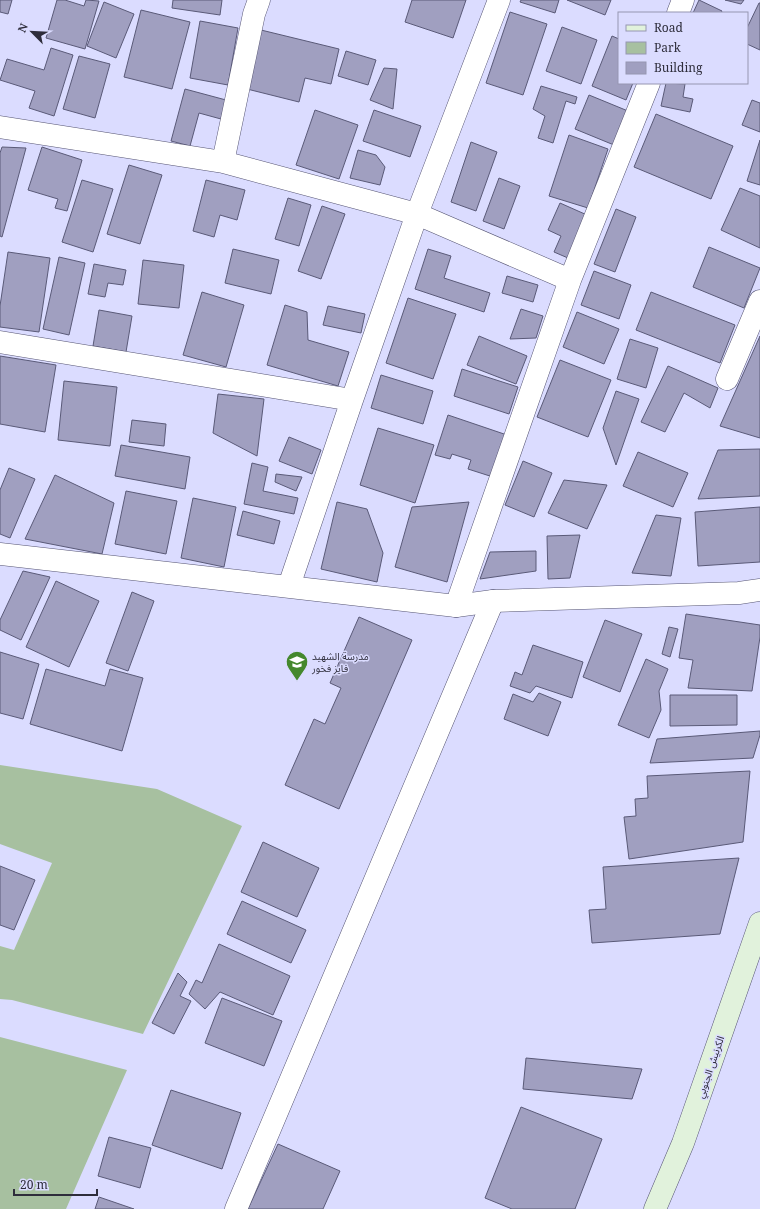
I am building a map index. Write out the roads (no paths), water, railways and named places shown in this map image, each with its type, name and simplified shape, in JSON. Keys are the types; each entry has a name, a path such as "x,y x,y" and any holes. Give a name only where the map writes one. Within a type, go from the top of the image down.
{"main road":[{"name":"الكرنيش الجنوبي","path":"655,1209 683,1142 760,923"}],"street":[{"path":"223,162 254,14 259,0"},
{"path":"288,586 417,214 498,0"},
{"path":"678,12 683,0"},
{"path":"456,606 570,280 650,84"},
{"path":"0,126 223,162 417,214 570,280"},
{"path":"727,379 760,301"},
{"path":"0,342 352,400"},
{"path":"0,554 456,606 492,601 740,593 760,590"},
{"path":"236,1209 492,601"}],"place":[{"name":"مدرسة الشهيد فايز فخور","path":"297,682"}]}
